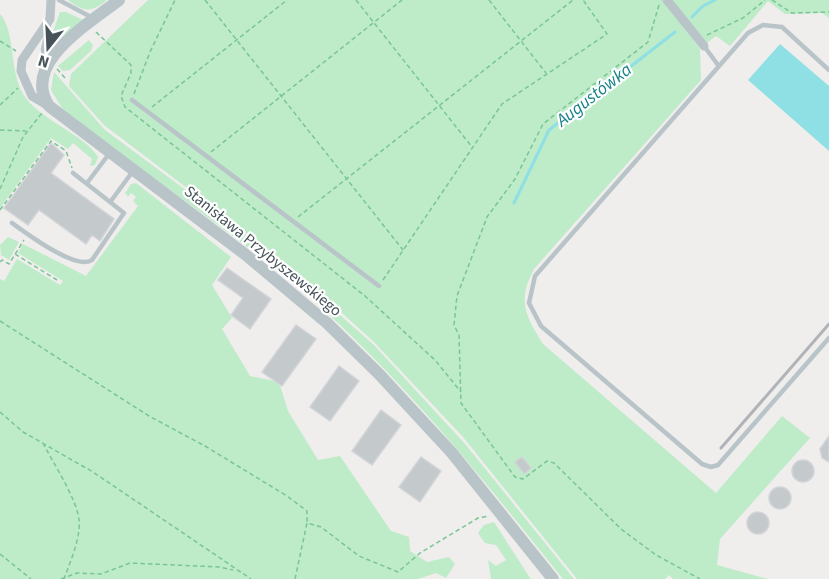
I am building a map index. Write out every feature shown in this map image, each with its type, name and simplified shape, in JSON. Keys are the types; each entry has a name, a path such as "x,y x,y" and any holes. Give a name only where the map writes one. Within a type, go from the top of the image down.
{"street":[{"path":"26,53 50,19 51,0"},
{"path":"49,106 41,86 45,68 60,48 119,0"},
{"path":"665,0 704,46"},
{"name":"Stanisława Przybyszewskiego","path":"26,53 21,71 24,83 32,96 49,106 246,255 327,323 410,406 553,579"}],"lane":[{"path":"59,0 92,21"},
{"path":"45,68 43,49 50,19"},
{"path":"829,70 782,27 763,25 748,33 535,276 529,303 541,326 702,464 711,467 718,465 829,338"},
{"path":"704,46 718,65"},
{"path":"132,100 379,286"},
{"path":"87,183 110,153"},
{"path":"111,201 133,171"},
{"path":"12,223 27,234 79,262 89,262 124,216 123,210 73,173"}],"path":[{"path":"132,100 150,52 175,0"},
{"path":"205,0 403,250"},
{"path":"147,111 287,0"},
{"path":"356,0 473,148"},
{"path":"206,156 402,0"},
{"path":"489,0 547,74"},
{"path":"293,221 573,0"},
{"path":"379,286 502,104 607,34 583,0"},
{"path":"665,0 660,4 648,42 543,124 515,179 488,217 460,288 454,325 459,335 461,403 515,477 523,479 547,461 554,463 621,529 656,555 700,579"},
{"path":"696,37 721,30 743,18 765,0"},
{"path":"772,0 792,13 829,12"},
{"path":"92,21 131,65 131,73 121,96 125,107 365,296 435,360 462,394"},
{"path":"0,40 17,51 26,53"},
{"path":"0,189 27,131 49,106"},
{"path":"0,130 27,131"},
{"path":"0,210 51,141 66,152 73,173"},
{"path":"0,262 2,260 9,264 27,234"},
{"path":"15,254 57,280"},
{"path":"0,321 149,416 205,446 287,496 307,511 307,523 295,579"},
{"path":"0,412 18,428 124,492 250,579"},
{"path":"43,442 61,476 79,519 76,539 63,578"},
{"path":"307,523 321,527 359,556 398,572 420,553 478,518 501,514"},
{"path":"0,554 31,579"},
{"path":"63,578 76,573 101,574 130,564 219,567 238,572"}],"green space":[{"path":"68,0 107,0 92,9 83,9"},
{"path":"148,0 663,0 700,49 701,80 534,269 526,290 525,308 543,344 716,493 782,416 810,438 720,539 717,565 768,579 673,579 669,575 665,579 577,579 463,437 373,341 292,268 104,125 69,86 71,74"},
{"path":"671,0 829,0 829,18 822,13 785,14 768,1 730,46 716,36 707,43"},
{"path":"60,12 66,12 83,20 47,49"},
{"path":"0,14 11,41 16,74 23,94 39,111 91,148 98,157 95,165 90,166 92,159 73,143 68,149 51,138 0,208"},
{"path":"89,40 93,45 91,51 70,70 63,71 58,66"},
{"path":"54,72 105,130 265,249 374,345 466,445 574,579 563,579 475,470 414,400 315,302 253,251 124,157 62,108 51,90"},
{"path":"136,183 231,257 212,285 232,318 222,329 250,376 279,382 288,411 318,460 340,456 391,531 409,537 410,551 427,562 449,557 455,564 446,578 436,573 418,579 0,579 0,279 4,281 17,259 60,285 63,281 18,253 23,244 86,276 138,206 133,201 136,197 131,193 128,197 125,193 131,184"},
{"path":"8,237 19,242 9,260 1,255 0,245"},
{"path":"494,522 531,579 491,579 488,560 496,566 506,560 496,545 485,543 478,533 484,525"}],"water":[{"path":"780,44 829,86 829,151 748,80"}],"building":[{"path":"51,143 64,155 51,173 114,219 100,241 92,235 86,244 39,210 28,225 4,208"},
{"path":"227,268 271,299 250,329 231,315 243,298 218,280"},
{"path":"296,325 316,339 282,386 262,372"},
{"path":"339,366 359,381 330,421 310,407"},
{"path":"381,410 401,425 372,465 352,451"},
{"path":"829,436 829,462 822,458 820,449"},
{"path":"421,457 441,471 420,502 399,487"},
{"path":"522,457 531,468 524,474 515,462"},
{"path":"803,460 813,467 814,471 807,481 803,482 793,475 792,471 799,461"},
{"path":"780,487 788,490 791,498 788,506 780,509 772,506 769,498 772,490"},
{"path":"758,512 766,515 769,523 766,531 758,534 750,531 747,523 750,515"}],"waterway":[{"name":"Augustówka","path":"692,17 703,6 715,0"},
{"name":"Augustówka","path":"514,203 549,130 675,32"}],"railway":[{"path":"721,448 829,324"}]}
